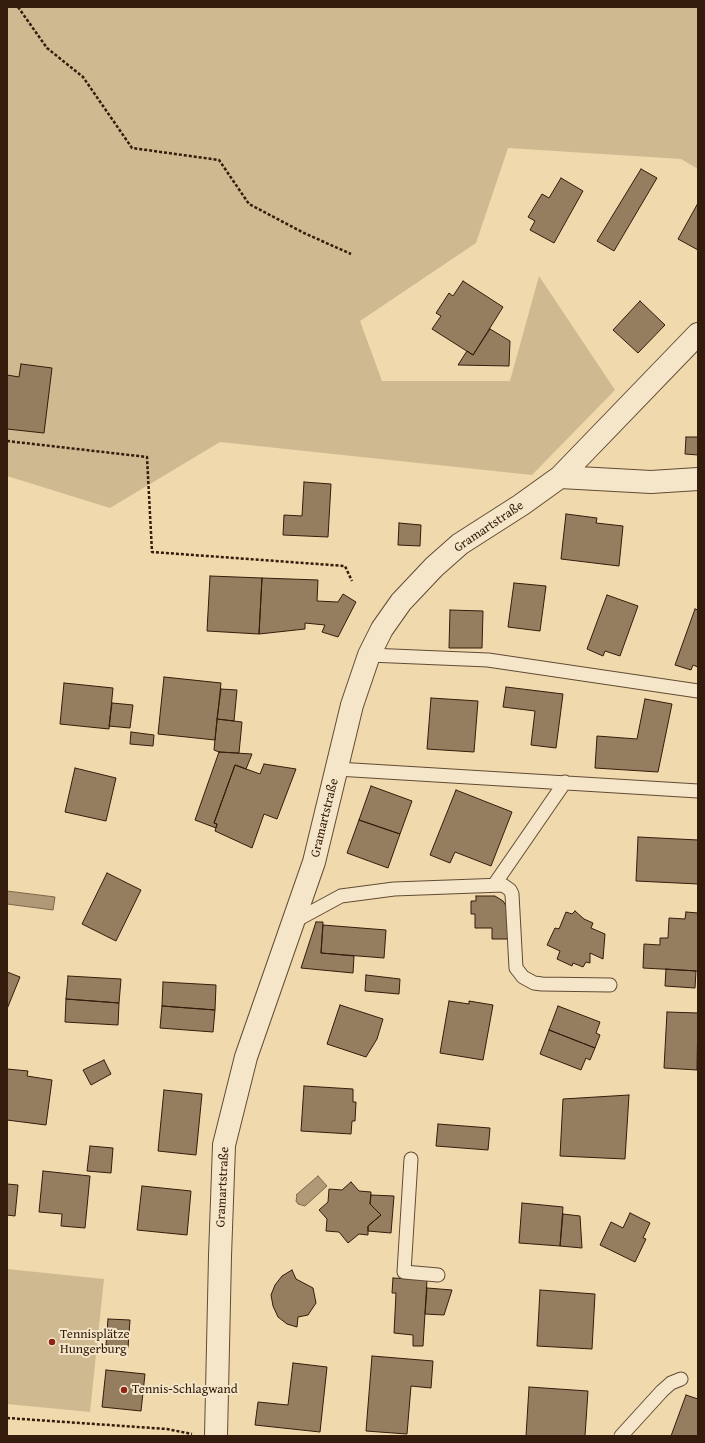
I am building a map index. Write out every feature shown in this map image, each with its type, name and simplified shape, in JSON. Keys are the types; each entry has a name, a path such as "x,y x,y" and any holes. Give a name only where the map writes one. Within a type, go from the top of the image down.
{"street":[{"name":"Gramartstraße","path":"206,1435 220,1256 224,1145 246,1057 314,862 352,705 369,655 382,629 401,602 434,567 460,544 521,505 560,477 698,334"},
{"path":"560,477 651,482 698,479"}],"lane":[{"path":"369,655 488,660 698,691"},
{"path":"337,769 698,791"},
{"path":"494,885 565,782"},
{"path":"293,922 341,896 394,889 494,885 507,887 512,894 516,968 523,977 534,983 542,984 610,985"},
{"path":"411,1159 404,1272 438,1275"},
{"path":"621,1436 662,1391 671,1383 681,1379"}],"path":[{"path":"18,7 47,48 83,77 132,148 219,160 249,204 304,233 351,254"},
{"path":"7,441 146,457 152,552 345,566 352,581"},
{"path":"7,1418 167,1429 206,1435"}],"shaded area":[{"path":"7,7 698,7 698,169 681,159 508,148 476,243 360,321 382,381 510,381 539,276 615,390 532,475 220,442 110,508 7,476"},
{"path":"7,891 55,897 53,910 7,904"},
{"path":"318,1176 327,1186 305,1206 298,1204 296,1201 296,1195"},
{"name":"Tennisplätze Hungerburg","path":"7,1269 104,1279 90,1412 7,1404"}],"building":[{"path":"641,169 657,178 614,251 597,241"},
{"path":"561,178 583,191 554,243 530,230 535,221 528,217 542,194 549,198"},
{"path":"698,203 698,250 678,239"},
{"path":"463,281 503,307 473,355 432,329 441,316 436,313 449,293 453,296"},
{"path":"640,301 665,325 638,353 613,330"},
{"path":"490,329 510,341 509,366 458,365 467,351 473,355"},
{"path":"21,364 52,368 44,433 7,429 7,375 19,377"},
{"path":"686,437 698,437 698,455 685,454"},
{"path":"304,482 331,484 328,537 283,535 284,515 302,516"},
{"path":"566,514 597,518 596,523 623,526 619,566 561,559"},
{"path":"399,523 421,525 420,546 398,545"},
{"path":"210,576 262,578 259,634 207,631"},
{"path":"262,578 318,580 317,601 338,602 343,594 356,602 338,637 322,632 325,625 305,623 305,629 259,634"},
{"path":"514,583 546,586 540,631 508,627"},
{"path":"607,595 638,606 620,656 605,651 603,656 587,649"},
{"path":"695,609 698,610 698,667 693,665 691,670 675,665"},
{"path":"450,610 483,611 482,648 449,648"},
{"path":"164,677 221,683 215,740 158,734"},
{"path":"64,683 113,688 109,729 60,724"},
{"path":"506,687 563,694 556,748 531,745 535,711 503,707"},
{"path":"221,689 237,690 234,721 217,719"},
{"path":"431,698 478,701 474,752 427,749"},
{"path":"645,699 672,704 658,772 595,768 597,736 637,739"},
{"path":"112,703 133,705 130,728 109,726"},
{"path":"217,719 242,722 239,753 219,752 214,750"},
{"path":"131,732 154,735 153,746 130,744"},
{"path":"219,752 252,754 246,769 235,765 214,823 217,824 216,828 195,820"},
{"path":"264,764 296,769 277,819 264,814 252,848 215,831 217,824 214,823 235,765 260,774"},
{"path":"75,768 116,778 106,821 65,812"},
{"path":"371,786 412,801 400,834 359,820"},
{"path":"456,790 512,812 491,866 455,852 450,863 430,855"},
{"path":"359,820 400,834 388,868 347,853"},
{"path":"638,837 698,840 698,884 636,881"},
{"path":"107,873 141,890 116,941 82,924"},
{"path":"476,896 495,896 503,901 508,909 508,939 492,939 492,928 475,928 475,914 471,914 471,901 476,901"},
{"path":"575,911 584,919 593,923 591,928 605,934 603,959 590,953 590,963 586,962 583,967 573,963 572,966 557,959 560,951 547,945 555,928 559,929 566,912 572,914"},
{"path":"686,912 698,913 698,971 643,968 644,944 660,945 660,938 668,938 669,918 685,919"},
{"path":"316,922 323,922 321,953 354,956 353,973 301,968"},
{"path":"323,925 386,930 384,958 321,953"},
{"path":"666,969 696,971 695,988 665,986"},
{"path":"7,972 20,977 7,1009"},
{"path":"366,975 400,979 399,994 365,991"},
{"path":"68,976 121,979 119,1003 66,999"},
{"path":"163,982 216,985 215,1010 162,1006"},
{"path":"66,999 119,1003 118,1025 65,1022"},
{"path":"449,1001 469,1004 469,1001 493,1005 483,1060 440,1053"},
{"path":"340,1005 383,1019 377,1039 366,1057 327,1044"},
{"path":"162,1006 215,1010 213,1032 160,1028"},
{"path":"558,1006 600,1022 596,1033 600,1035 595,1048 549,1030"},
{"path":"667,1012 698,1013 697,1070 664,1068"},
{"path":"549,1030 595,1048 590,1060 586,1058 581,1070 540,1054"},
{"path":"104,1060 111,1074 91,1085 83,1070"},
{"path":"7,1069 28,1071 27,1076 52,1080 46,1125 7,1120"},
{"path":"304,1086 353,1089 353,1102 356,1102 355,1121 352,1121 351,1134 301,1131"},
{"path":"164,1090 202,1094 196,1155 158,1151"},
{"path":"629,1095 625,1159 560,1156 563,1099"},
{"path":"438,1124 490,1128 488,1150 436,1146"},
{"path":"90,1146 113,1148 111,1173 87,1171"},
{"path":"43,1171 90,1176 85,1228 61,1226 62,1214 39,1212"},
{"path":"351,1182 359,1191 371,1192 370,1204 381,1215 368,1226 368,1235 359,1234 348,1243 339,1232 326,1231 327,1219 319,1210 328,1202 329,1189 342,1190"},
{"path":"7,1184 18,1185 15,1216 7,1215"},
{"path":"142,1186 191,1191 187,1235 137,1230"},
{"path":"371,1195 394,1196 391,1233 368,1231 368,1226 381,1215 370,1204"},
{"path":"522,1203 563,1207 560,1246 519,1243"},
{"path":"630,1213 650,1223 643,1238 646,1239 635,1262 600,1245 611,1222 623,1228"},
{"path":"563,1214 580,1216 582,1248 560,1246"},
{"path":"292,1270 296,1279 313,1288 316,1303 308,1315 298,1317 297,1327 287,1324 278,1317 273,1306 271,1295 275,1285 282,1276"},
{"path":"393,1278 427,1280 423,1346 413,1346 413,1335 394,1333 396,1293 392,1293"},
{"path":"427,1288 452,1290 444,1315 425,1314"},
{"path":"540,1290 595,1294 592,1349 537,1346"},
{"path":"108,1319 130,1320 128,1348 106,1345"},
{"path":"372,1356 433,1361 431,1388 411,1386 407,1434 366,1431"},
{"path":"293,1363 327,1367 320,1432 255,1425 258,1402 288,1405"},
{"name":"Tennis-Schlagwand","path":"106,1370 145,1374 141,1411 102,1407"},
{"path":"529,1387 588,1391 585,1436 526,1436"},
{"path":"686,1395 698,1399 698,1436 671,1436"}],"place":[{"name":"Tennisplätze Hungerburg","path":"52,1342"},
{"name":"Tennis-Schlagwand","path":"124,1390"}]}
